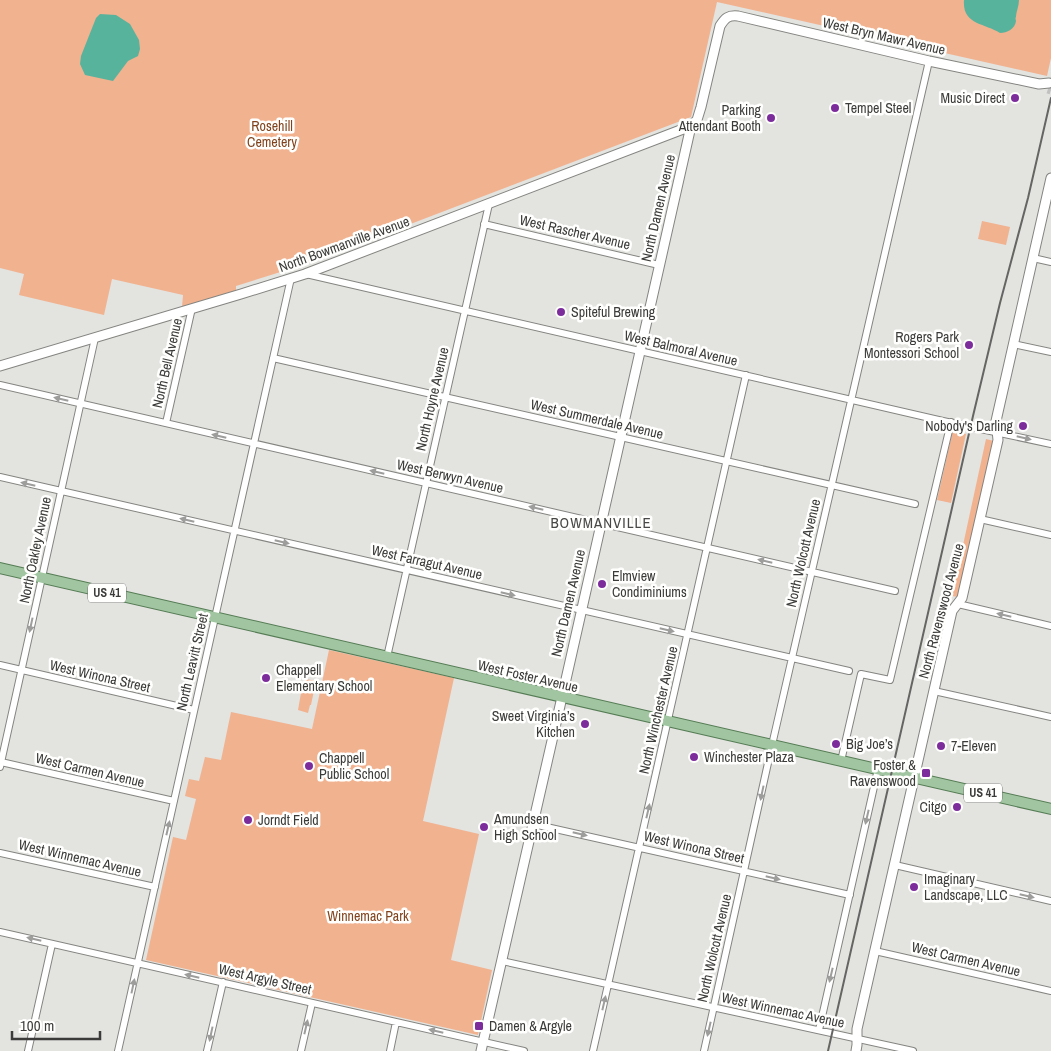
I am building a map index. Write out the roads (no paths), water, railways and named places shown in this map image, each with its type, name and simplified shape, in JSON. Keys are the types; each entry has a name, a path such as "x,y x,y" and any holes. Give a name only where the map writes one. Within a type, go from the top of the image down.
{"main road":[{"name":"West Foster Avenue","path":"0,568 1051,809"}],"street":[{"name":"West Bryn Mawr Avenue","path":"724,18 731,15 738,16 929,61 1048,86"},
{"name":"North Damen Avenue","path":"482,1047 691,126 697,120 701,107 720,26 724,18"},
{"name":"North Wolcott Avenue","path":"704,1051 772,745 929,61"},
{"name":"North Bowmanville Avenue","path":"0,366 305,274 691,126"},
{"name":"North Ravenswood Avenue","path":"856,1051 857,1029 952,612 962,598 998,440 996,421 1051,178"},
{"name":"North Hoyne Avenue","path":"387,657 489,204"},
{"name":"West Rascher Avenue","path":"484,224 659,264"},
{"path":"1033,258 1051,262"},
{"name":"West Balmoral Avenue","path":"305,274 851,400 1051,444"},
{"name":"North Leavitt Street","path":"118,1051 291,278"},
{"name":"North Bell Avenue","path":"166,423 192,308"},
{"name":"North Oakley Avenue","path":"1,764 95,338"},
{"path":"1014,344 1051,352"},
{"name":"West Summerdale Avenue","path":"273,358 916,504"},
{"name":"North Winchester Avenue","path":"593,1051 746,375"},
{"name":"West Berwyn Avenue","path":"0,385 895,591"},
{"path":"841,761 862,674 890,680 951,422"},
{"name":"West Farragut Avenue","path":"0,477 849,671"},
{"path":"980,519 1051,535"},
{"path":"958,604 1051,626"},
{"name":"West Winona Street","path":"0,666 194,710"},
{"path":"934,691 1051,717"},
{"name":"West Carmen Avenue","path":"1,764 174,802"},
{"path":"819,1030 878,769"},
{"name":"West Winona Street","path":"533,824 850,895"},
{"name":"West Winnemac Avenue","path":"0,853 155,887"},
{"path":"895,865 1051,901"},
{"name":"West Argyle Street","path":"0,932 396,1022 482,1047 524,1051"},
{"path":"28,1051 52,944"},
{"name":"West Carmen Avenue","path":"875,951 1051,992"},
{"name":"West Winnemac Avenue","path":"502,961 913,1051"},
{"path":"207,1051 222,982"},
{"path":"301,1051 312,1003"},
{"path":"390,1051 396,1022"}],"railway":[{"path":"828,1051 973,416 1051,98"}],"place":[{"name":"Music Direct","path":"1015,98"},
{"name":"Tempel Steel","path":"835,108"},
{"name":"Parking Attendant Booth","path":"771,118"},
{"name":"Spiteful Brewing","path":"561,312"},
{"name":"Rogers Park Montessori School","path":"969,345"},
{"name":"Nobody's Darling","path":"1023,426"},
{"name":"Elmview Condiminiums","path":"602,584"},
{"name":"Chappell Elementary School","path":"266,678"},
{"name":"Sweet Virginia’s Kitchen","path":"585,724"},
{"name":"Big Joe’s","path":"836,744"},
{"name":"7-Eleven","path":"941,746"},
{"name":"Winchester Plaza","path":"694,757"},
{"name":"Chappell Public School","path":"309,766"},
{"name":"Foster & Ravenswood","path":"926,773"},
{"name":"Citgo","path":"957,807"},
{"name":"Jorndt Field","path":"248,820"},
{"name":"Amundsen High School","path":"484,827"},
{"name":"Imaginary Landscape, LLC","path":"914,887"},
{"name":"Damen & Argyle","path":"479,1026"}],"district":[{"name":"BOWMANVILLE","path":"601,522"}],"park label":[{"name":"Rosehill Cemetery","path":"272,134"},
{"name":"Winnemac Park","path":"368,916"}]}
